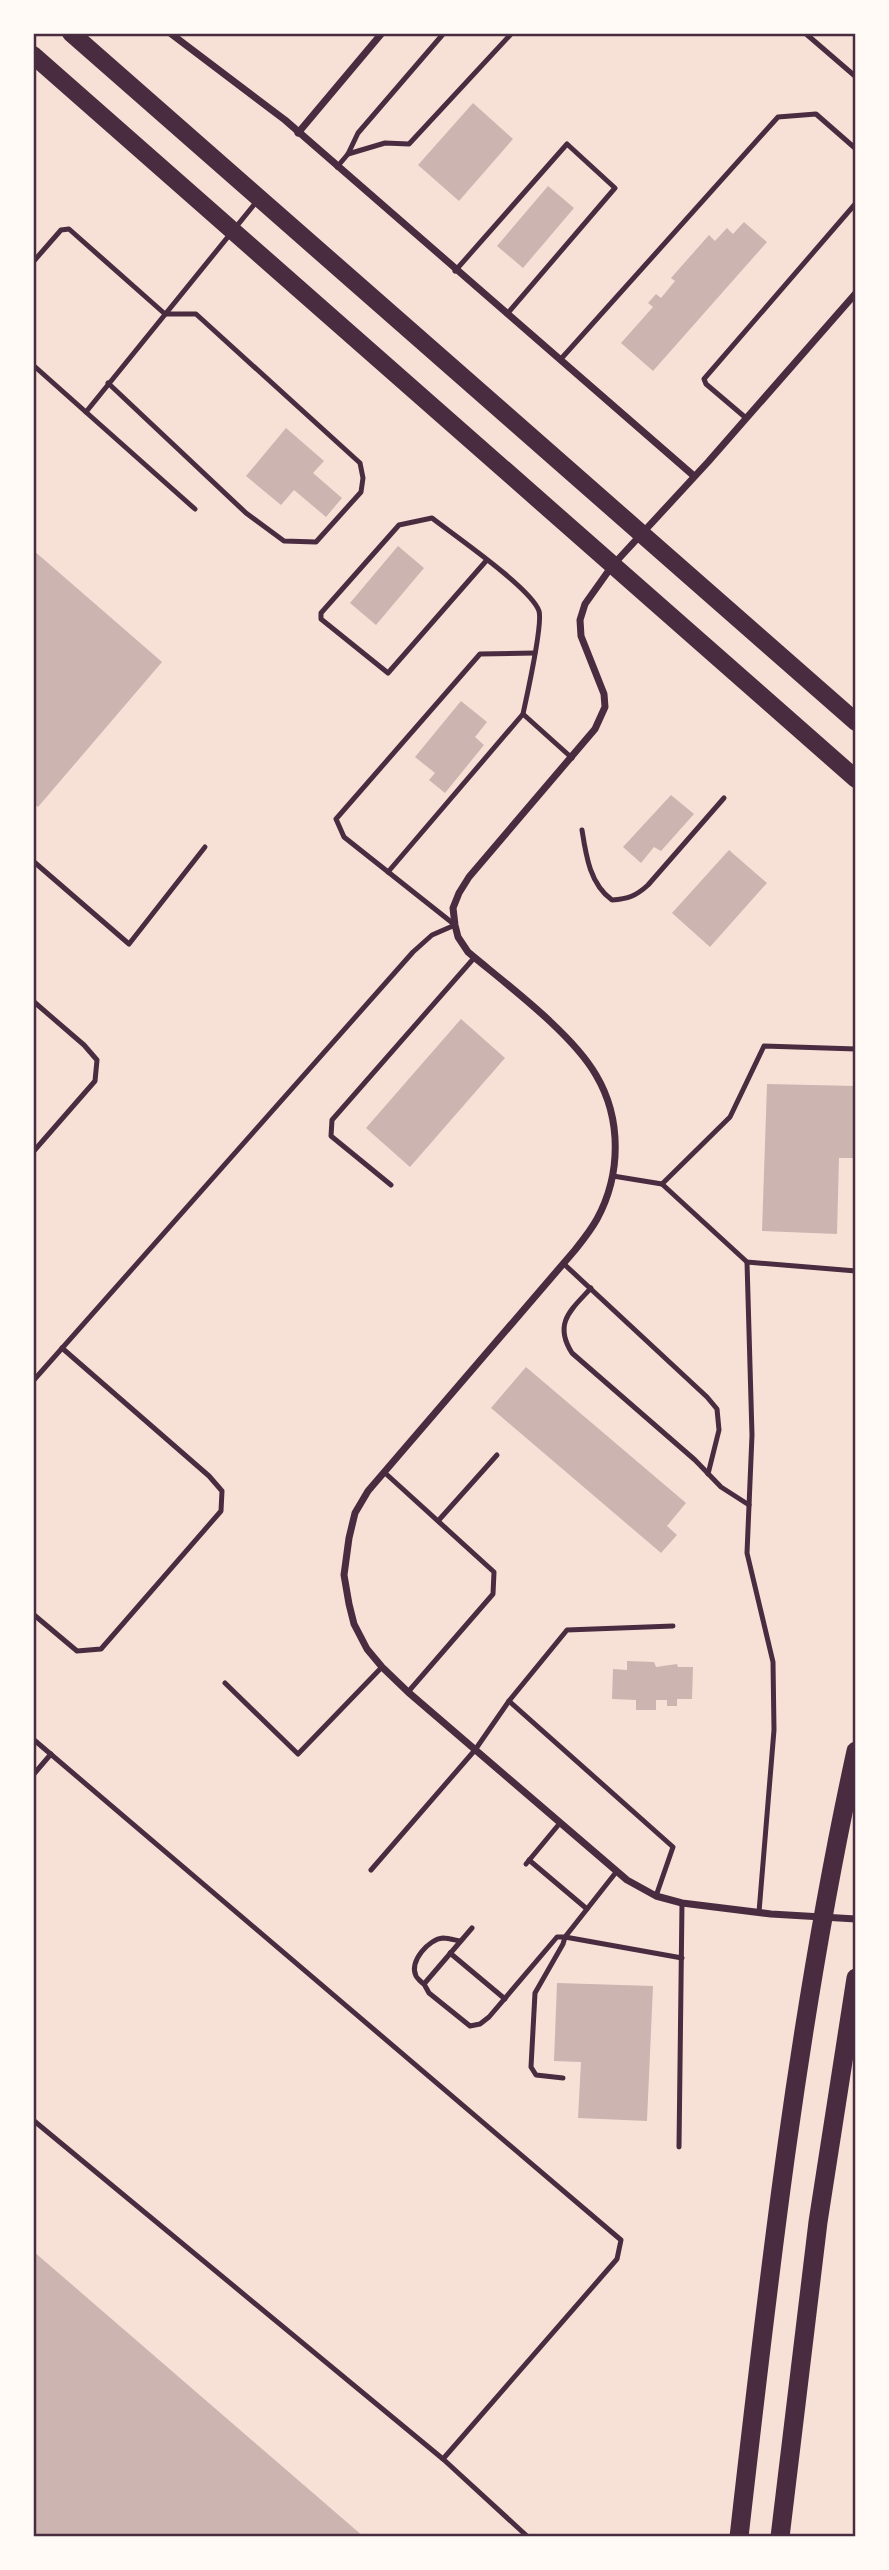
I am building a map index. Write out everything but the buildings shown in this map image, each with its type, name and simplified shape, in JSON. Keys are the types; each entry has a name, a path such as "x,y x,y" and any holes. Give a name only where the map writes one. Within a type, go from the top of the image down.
{"highway":[{"path":"739,2537 778,2198 822,1917 856,1751"},
{"path":"780,2537 818,2222 856,1978"}],"main road":[{"path":"71,33 856,722"},
{"path":"33,55 856,779"}],"street":[{"path":"170,33 298,132 694,476"},
{"path":"298,132 382,33"},
{"path":"856,293 612,566 585,604 580,621 581,636 602,685 605,707 595,729 470,877 453,908 457,937 474,958 571,1043 596,1074 610,1107 615,1144 613,1176 597,1221 564,1264 368,1491 355,1513 344,1575 355,1624 367,1649 382,1667 626,1880 656,1896 682,1903 856,1919"}],"lane":[{"path":"337,167 348,154 358,133 444,33"},
{"path":"348,154 385,143 409,144 512,33"},
{"path":"805,33 856,77"},
{"path":"560,360 778,117 816,114 856,149"},
{"path":"455,271 567,144 615,188 507,315"},
{"path":"86,412 259,199"},
{"path":"746,418 706,384 704,379 856,203"},
{"path":"33,262 61,230 69,229 165,314 196,314 360,463 363,478 361,492 316,542 285,541 246,513 108,383"},
{"path":"33,365 195,509"},
{"path":"388,872 523,714 540,613 529,594 432,518 399,525 321,613 321,619 388,673 486,561"},
{"path":"33,1381 413,952 432,935 455,925 344,837 336,819 480,654 535,653"},
{"path":"523,714 572,758"},
{"path":"582,830 587,860 600,887 611,900 625,900 635,896 648,885 724,798"},
{"path":"33,861 129,944 205,847"},
{"path":"391,1185 331,1136 332,1120 474,958"},
{"path":"33,1001 97,1060 95,1081 33,1152"},
{"path":"662,1184 730,1117 764,1046 856,1049"},
{"path":"613,1176 662,1184 747,1262 856,1271"},
{"path":"747,1262 751,1435 747,1553 773,1662 774,1730 760,1912"},
{"path":"564,1264 717,1409 719,1430 708,1474"},
{"path":"591,1288 567,1314 565,1342 572,1353 721,1487 749,1505"},
{"path":"33,1614 77,1651 101,1649 221,1511 222,1491 209,1476 62,1348"},
{"path":"438,1521 497,1455"},
{"path":"384,1472 494,1572 493,1594 408,1692"},
{"path":"371,1870 475,1750 509,1701 567,1630 673,1626"},
{"path":"225,1683 298,1754 382,1667"},
{"path":"509,1701 673,1847 656,1896"},
{"path":"33,1739 621,2240 617,2259 443,2459"},
{"path":"33,1775 51,1754"},
{"path":"560,1823 527,1862 587,1909"},
{"path":"563,2078 536,2075 531,2067 535,1993 564,1944 565,1937 617,1871"},
{"path":"679,2147 682,1903"},
{"path":"424,1984 472,1928"},
{"path":"460,1941 443,1938 430,1944 420,1954 414,1967 416,1977 429,1993 470,2026 480,2024 489,2017 557,1937 682,1958"},
{"path":"450,1953 505,1999"},
{"path":"33,2120 443,2459 528,2537"}]}
